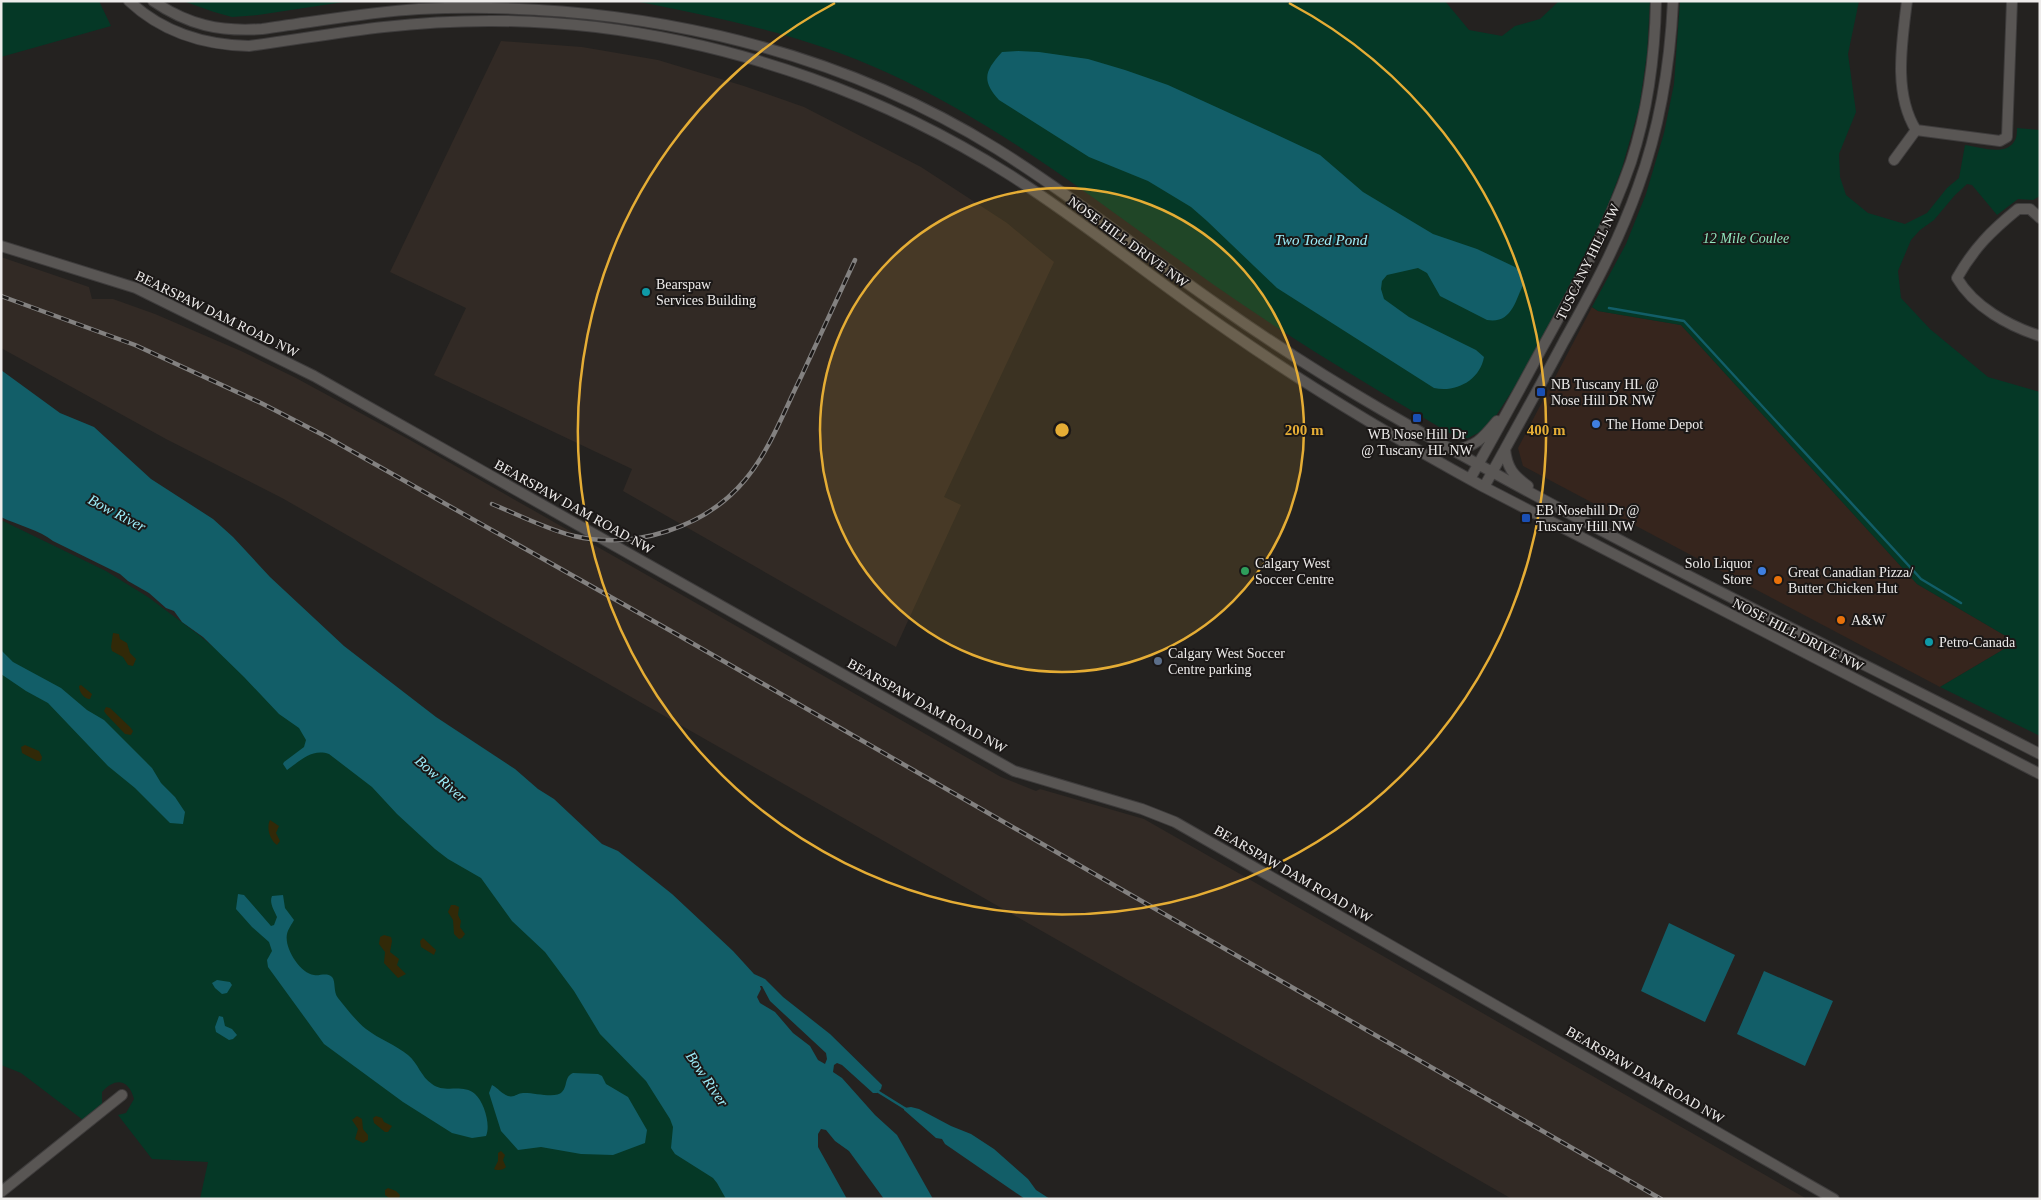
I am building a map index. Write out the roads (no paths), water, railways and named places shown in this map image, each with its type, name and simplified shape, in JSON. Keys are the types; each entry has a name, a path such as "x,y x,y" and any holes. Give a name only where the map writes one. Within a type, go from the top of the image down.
{"street":[{"name":"NOSE HILL DRIVE NW","path":"129,1 137,9 168,29 200,41 233,46 249,46 388,26 476,22 551,23 594,27 688,42 809,76 894,111 978,155 1052,203 1189,304 1284,368 1332,399 1484,487 2040,774"},
{"name":"NOSE HILL DRIVE NW","path":"153,1 181,18 237,31 418,9 493,7 567,9 618,14 682,25 725,35 804,58 875,86 923,108 995,148 1044,179 1291,355 1451,450 1568,514 2040,754"},
{"name":"TUSCANY HILL NW","path":"1470,479 1591,259 1611,214 1631,160 1649,82 1653,54 1656,1"},
{"name":"TUSCANY HILL NW","path":"1484,487 1606,264 1639,186 1663,94 1669,56 1673,1"},
{"path":"1906,1 1901,71 1906,107 1909,118 1916,130"},
{"path":"1916,130 2000,141 2007,137 2012,1"},
{"path":"1894,160 1916,130"},
{"path":"2040,218 2030,209 2018,208 1981,241 1957,278 1963,289 1991,312 2011,324 2040,336"},
{"name":"BEARSPAW DAM ROAD NW","path":"1,246 136,288 314,376 1014,771 1142,809 1175,822 1834,1199"},
{"path":"1451,450 1464,449 1475,444 1512,402"},
{"path":"1505,449 1506,461 1516,477 1568,514"},
{"path":"4,1193 122,1095"}],"water":[{"name":"Two Toed Pond","path":"1018,51 1088,59 1168,85 1320,155 1363,192 1433,234 1477,249 1515,267 1521,273 1524,283 1512,310 1502,318 1495,320 1487,320 1440,296 1427,273 1418,268 1387,275 1382,281 1381,289 1384,299 1409,317 1476,350 1484,357 1478,372 1466,383 1458,386 1442,389 1434,388 1277,288 1191,207 1148,181 1089,157 999,100 989,87 987,76 989,70 1002,52"},
{"name":"Bow River","path":"1,370 60,413 94,427 151,479 213,519 233,537 270,577 344,646 436,717 515,769 538,789 554,799 602,844 618,851 672,894 733,951 754,974 765,979 783,997 830,1034 882,1085 881,1089 877,1093 873,1093 842,1065 837,1063 834,1065 833,1072 842,1078 875,1115 897,1135 933,1199 884,1199 849,1151 835,1141 826,1130 821,1129 818,1134 818,1147 847,1199 726,1199 713,1178 675,1154 671,1148 673,1127 670,1119 646,1081 600,1034 574,991 545,952 512,921 481,878 448,859 435,849 397,814 372,787 329,754 312,754 287,770 283,764 284,762 304,747 306,740 299,728 279,714 203,637 182,622 174,611 166,608 149,593 120,574 42,534 1,517","holes":["760,986 762,986 770,1001 826,1053 827,1059 825,1064 818,1060 810,1046 793,1033 775,1012 760,1003 757,997 761,989"]},
{"path":"1,650 13,662 61,688 87,710 104,720 152,768 161,783 175,797 185,812 183,824 170,823 135,788 108,766 48,703 1,674"},
{"path":"238,894 244,895 271,926 274,925 277,917 271,904 272,896 283,895 285,908 294,920 287,934 288,946 294,959 303,970 314,975 328,975 332,977 336,996 362,1026 408,1055 425,1078 432,1084 442,1088 465,1089 475,1094 486,1114 488,1126 486,1136 472,1138 452,1133 403,1102 324,1044 268,967 267,960 272,951 269,942 236,909"},
{"path":"1669,923 1735,955 1705,1022 1641,991"},
{"path":"1764,971 1833,1001 1805,1066 1737,1034"},
{"path":"217,980 230,982 232,985 227,993 222,994 215,988 212,983"},
{"path":"219,1016 223,1017 225,1026 232,1029 237,1035 233,1039 229,1040 216,1032 215,1027"},
{"path":"573,1073 598,1074 602,1076 606,1084 628,1097 647,1130 645,1143 613,1155 581,1154 541,1147 518,1150 501,1131 489,1093 492,1085 508,1096 523,1093 555,1095 562,1092 568,1077"},
{"path":"911,1107 971,1134 994,1149 1028,1179 1036,1190 1050,1199 1025,1199 945,1144 942,1139 936,1138 904,1110 904,1108"}],"waterway":[{"path":"1609,308 1684,321 1921,579 1961,603"},
{"path":"877,1091 906,1109"}],"railway":[{"path":"492,504 553,530 597,540 644,537 689,523 710,511 729,497 745,480 762,456 855,260"},
{"path":"1,296 135,345 261,403 325,436 671,631 1661,1199"}],"place":[{"name":"Bearspaw Services Building","path":"646,292"},
{"name":"NB Tuscany HL @ Nose Hill DR NW","path":"1541,392"},
{"name":"WB Nose Hill Dr @ Tuscany HL NW","path":"1417,418"},
{"name":"The Home Depot","path":"1596,424"},
{"name":"EB Nosehill Dr @ Tuscany Hill NW","path":"1526,518"},
{"name":"Calgary West Soccer Centre","path":"1245,571"},
{"name":"Solo Liquor Store","path":"1762,571"},
{"name":"Great Canadian Pizza/ Butter Chicken Hut","path":"1778,580"},
{"name":"A&W","path":"1841,620"},
{"name":"Petro-Canada","path":"1929,642"},
{"name":"Calgary West Soccer Centre parking","path":"1158,661"}],"park label":[{"name":"12 Mile Coulee","path":"1746,238"}]}
